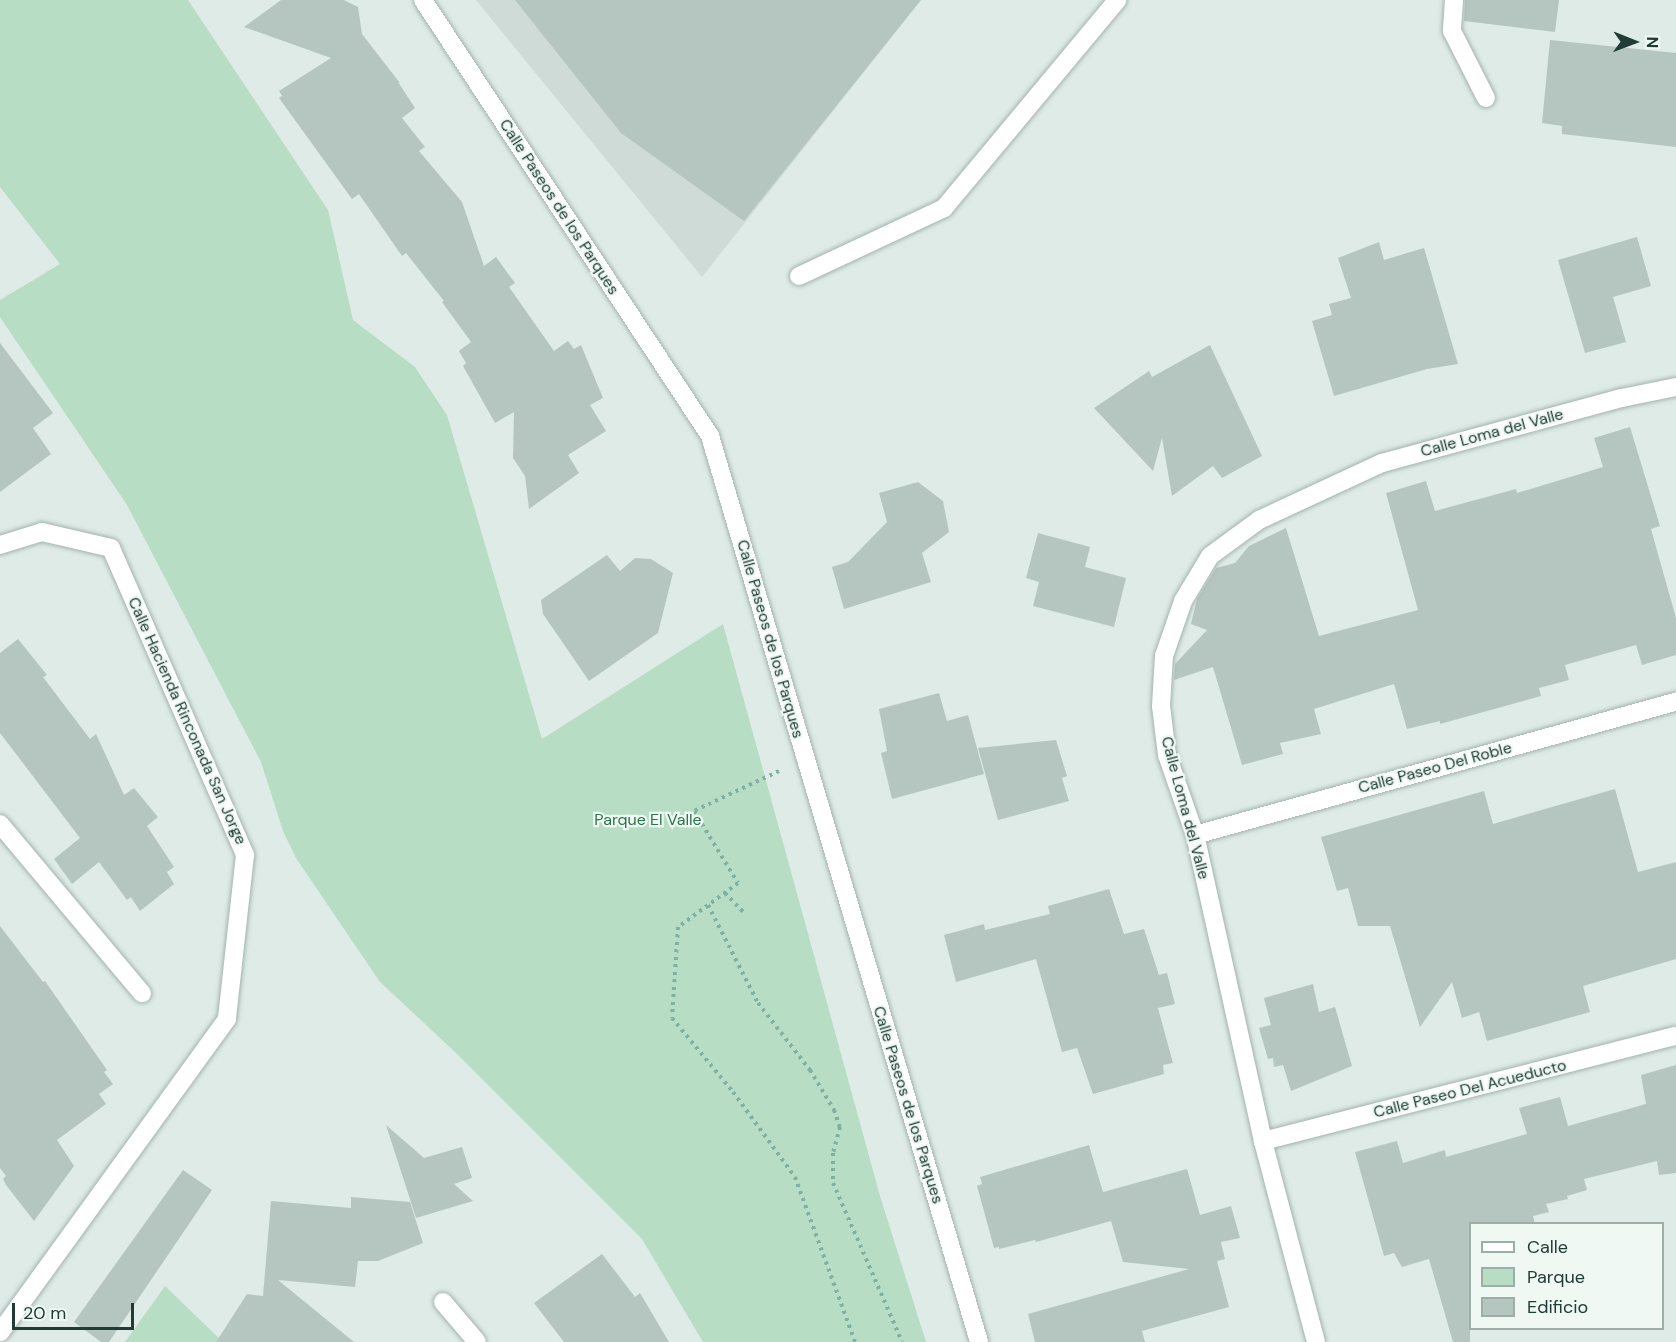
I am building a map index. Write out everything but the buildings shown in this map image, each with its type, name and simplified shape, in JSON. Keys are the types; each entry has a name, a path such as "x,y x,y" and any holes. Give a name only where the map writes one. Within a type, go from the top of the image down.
{"street":[{"name":"Calle Paseos de los Parques","path":"423,0 710,436 979,1342"},
{"path":"799,276 944,208 1117,0"},
{"path":"1454,0 1452,31 1486,98"},
{"name":"Calle Loma del Valle","path":"1316,1342 1263,1142 1195,835 1167,755 1161,706 1164,656 1183,601 1210,556 1258,520 1382,463 1622,398 1676,387"},
{"name":"Calle Hacienda Rinconada San Jorge","path":"0,546 42,532 111,548 245,855 227,1019 0,1333"},
{"name":"Calle Paseo Del Roble","path":"1195,835 1676,702"},
{"path":"0,824 142,993"},
{"name":"Calle Paseo Del Acueducto","path":"1263,1142 1676,1036"},
{"path":"443,1302 477,1342"}],"path":[{"path":"805,759 694,811 738,884 678,927 672,1018 733,1092 795,1177 855,1342"},
{"path":"724,893 745,914"},
{"path":"708,905 758,1003 810,1070 834,1110 840,1127 833,1153 833,1183 902,1342"}],"shaded area":[{"path":"476,0 921,0 702,277"}],"green space":[{"name":"Parque El Valle","path":"0,0 188,0 328,210 353,320 415,367 447,415 542,739 723,624 880,1196 926,1342 703,1342 642,1239 454,1051 380,982 296,858 283,831 261,762 127,505 0,317 0,300 60,264 0,187"},
{"path":"165,1286 223,1342 125,1342"}]}
